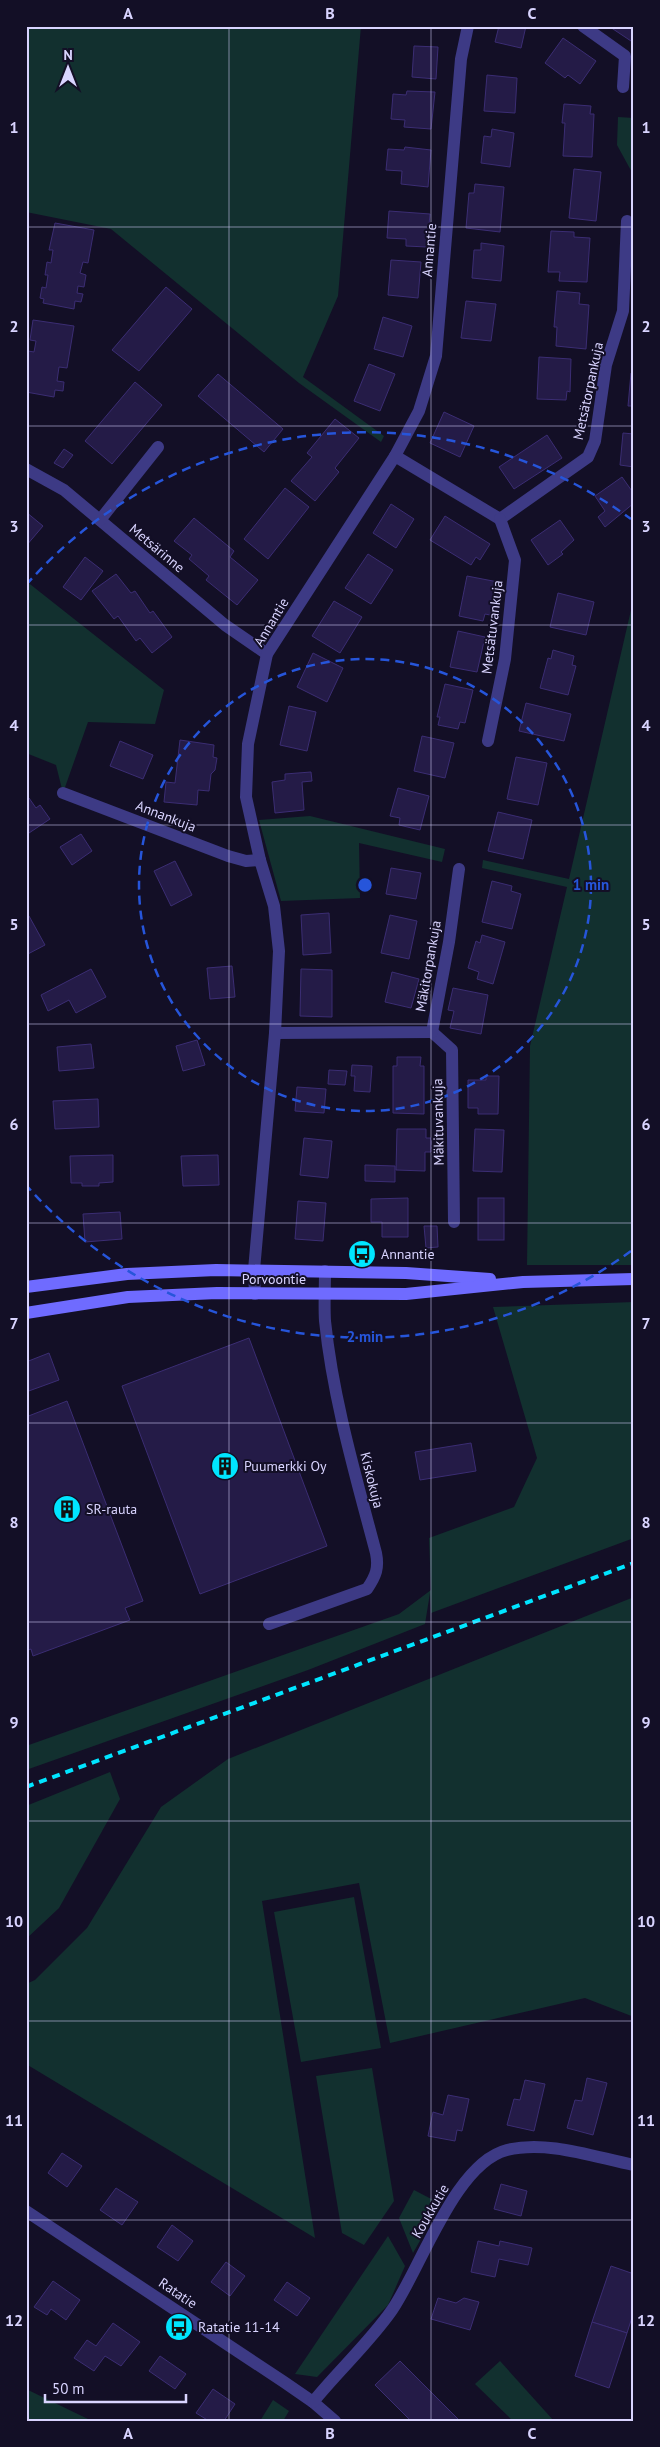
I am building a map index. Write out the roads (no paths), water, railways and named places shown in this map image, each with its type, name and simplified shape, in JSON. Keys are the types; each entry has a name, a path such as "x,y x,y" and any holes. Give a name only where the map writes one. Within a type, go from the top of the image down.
{"street":[{"name":"Annantie","path":"255,1294 254,1270 275,1034 279,951 274,906 260,860 246,798 248,744 267,654 395,456 419,411 436,356 461,59 468,26"},
{"path":"583,26 625,56 623,87"},
{"name":"Metsätorpankuja","path":"500,519 588,457 595,441 606,365 623,311 627,220"},
{"path":"100,520 158,448"},
{"path":"395,456 500,519"},
{"name":"Metsärinne","path":"26,469 64,490 225,625 267,654"},
{"name":"Metsätuvankuja","path":"488,741 505,659 515,560 500,519"},
{"name":"Annankuja","path":"63,793 228,856 246,861 260,860"},
{"name":"Mäkitorpankuja","path":"275,1034 432,1032 449,942 459,869"},
{"name":"Mäkituvankuja","path":"432,1032 452,1050 454,1222"},
{"name":"Porvoontie","path":"26,1287 127,1274 216,1270 406,1273 523,1282"},
{"name":"Kiskokuja","path":"269,1624 366,1589 376,1576 378,1564 352,1464 330,1360 325,1319 325,1272"},
{"name":"Porvoontie","path":"26,1313 128,1297 255,1294 406,1294 523,1282 634,1280"},
{"name":"Koukkutie","path":"313,2402 392,2309 458,2191 488,2160 506,2150 545,2147 634,2165"},
{"name":"Ratatie","path":"26,2211 313,2402 335,2421"}],"railway":[{"path":"26,1787 634,1563"}],"place":[{"name":"Annantie","path":"362,1254"},
{"name":"Puumerkki Oy","path":"225,1466"},
{"name":"SR-rauta","path":"67,1509"},
{"name":"Ratatie 11-14","path":"179,2327"}]}
